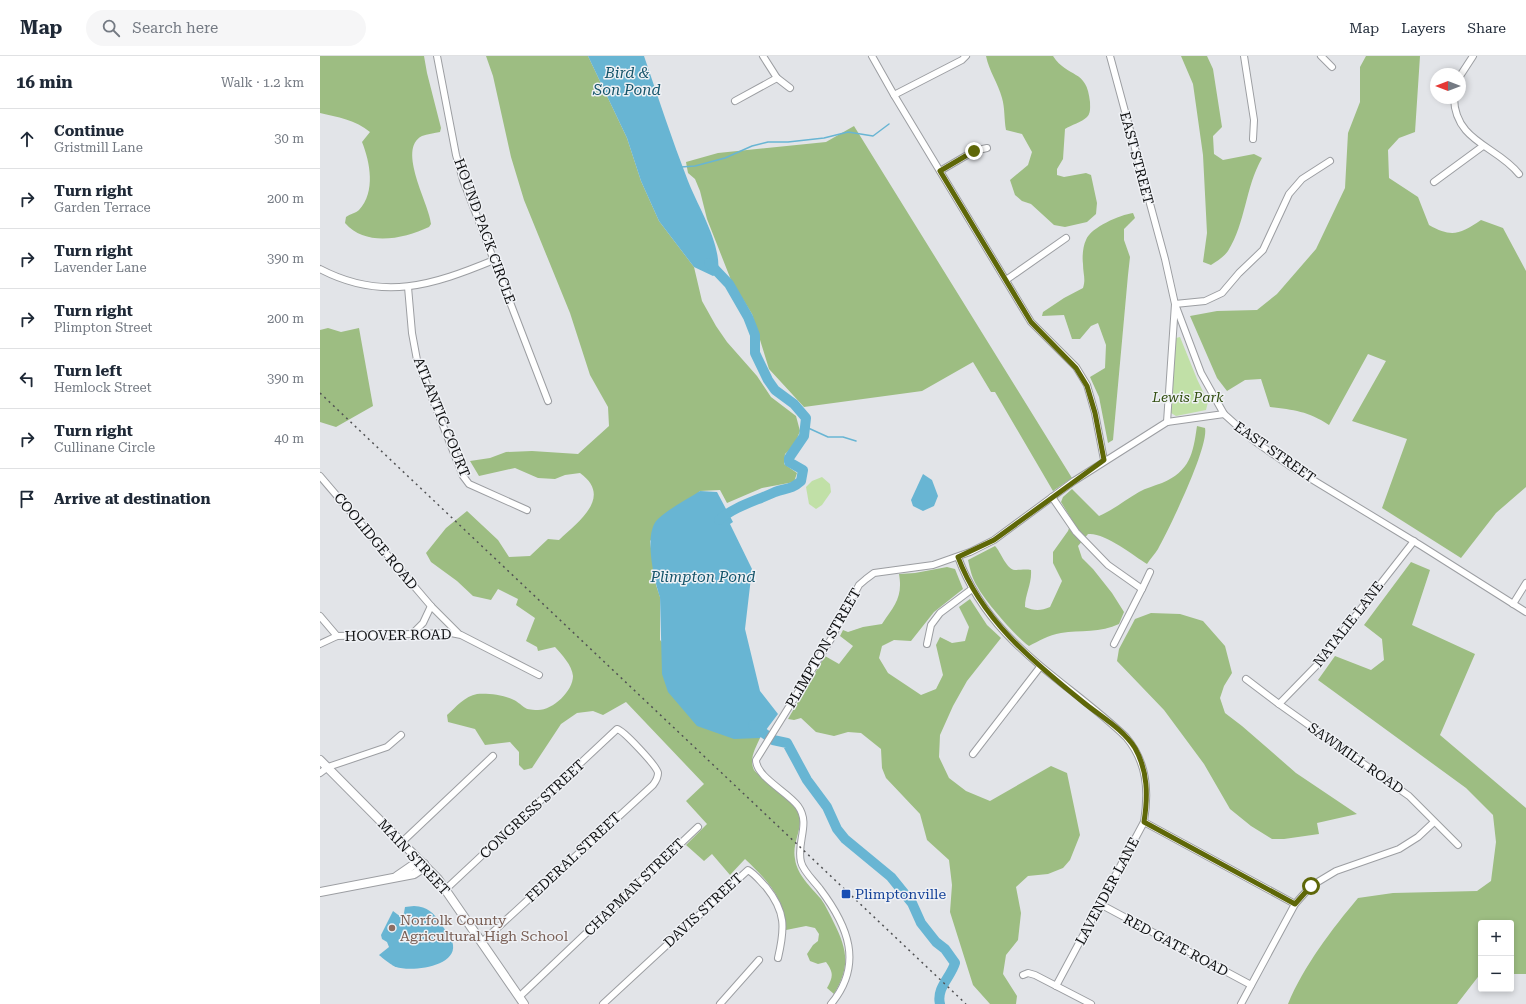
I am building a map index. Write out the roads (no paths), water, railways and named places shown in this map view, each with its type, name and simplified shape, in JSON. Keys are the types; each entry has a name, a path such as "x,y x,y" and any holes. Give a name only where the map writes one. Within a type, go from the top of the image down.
{"main road":[{"name":"MAIN STREET","path":"320,760 424,864 446,889 524,1004"},
{"path":"320,892 397,876 413,865 424,864"}],"street":[{"name":"HOUND PACK CIRCLE","path":"437,56 459,169 548,401"},
{"path":"763,56 777,78 790,88"},
{"path":"872,56 1031,322 1076,368 1087,386 1095,413 1104,460"},
{"path":"894,95 962,60 966,56"},
{"name":"EAST STREET","path":"1110,56 1165,259 1175,304 1201,372 1224,414 1253,440 1290,466 1414,541 1526,612"},
{"path":"1244,56 1254,120 1253,139"},
{"path":"1321,56 1332,67"},
{"path":"1465,68 1473,56"},
{"path":"735,101 777,78"},
{"path":"1455,104 1458,120 1464,129 1483,146 1510,163 1519,174"},
{"path":"1434,182 1483,146"},
{"path":"940,171 974,151 987,148"},
{"path":"1167,422 1175,304 1205,301 1222,293 1239,273 1263,250 1289,194 1302,179 1330,162"},
{"path":"1006,280 1066,238"},
{"path":"320,269 347,281 365,285 408,287 451,277 494,260"},
{"name":"ATLANTIC COURT","path":"408,287 412,333 417,360 463,476 469,484 527,510"},
{"name":"PLIMPTON STREET","path":"831,1004 842,988 849,972 850,957 848,942 833,907 801,862 800,849 804,824 802,813 793,800 761,772 757,766 756,758 831,639 859,585 874,573 933,565 958,557 994,540 1104,460 1167,422 1224,414"},
{"name":"COOLIDGE ROAD","path":"320,476 431,606 454,630 461,635"},
{"path":"1052,497 1079,535 1108,565 1142,589"},
{"name":"NATALIE LANE","path":"1278,704 1317,665 1414,541"},
{"name":"LAVENDER LANE","path":"958,557 972,589 991,617 1040,668 1116,728 1134,747 1144,770 1147,793 1144,822 1056,986"},
{"path":"1114,644 1150,572"},
{"path":"1513,604 1526,583"},
{"path":"927,644 931,625 940,613 972,589"},
{"path":"412,634 423,624 431,606"},
{"path":"320,616 337,636"},
{"name":"HOOVER ROAD","path":"320,644 337,636 451,633 461,635 539,676"},
{"path":"973,754 1040,668"},
{"name":"SAWMILL ROAD","path":"1246,679 1278,704 1409,796 1458,845"},
{"name":"FEDERAL STREET","path":"482,942 653,785 657,778 657,770 618,729"},
{"name":"CONGRESS STREET","path":"446,889 618,729"},
{"path":"320,773 328,767 387,747 401,735"},
{"path":"402,842 493,756"},
{"path":"1144,822 1295,904"},
{"path":"1241,1004 1295,904 1318,880 1336,871 1399,849 1418,837 1434,822"},
{"name":"CHAPMAN STREET","path":"519,997 698,828"},
{"name":"DAVIS STREET","path":"603,1004 744,872 748,870 754,874 778,903 781,911 783,935 778,958"},
{"name":"RED GATE ROAD","path":"1100,904 1251,985"},
{"path":"720,1004 759,960"},
{"path":"1023,975 1030,973 1091,1004"}],"water":[{"name":"Bird & Son Pond","path":"588,56 644,56 682,166 713,238 718,262 718,273 713,276 694,267 659,221 641,181 627,138"},
{"path":"923,474 932,480 938,496 934,506 923,511 913,506 911,500"},
{"name":"Plimpton Pond","path":"700,491 717,492 733,522 730,524 752,569 745,629 760,691 778,714 760,738 734,739 697,726 668,692 662,674 660,597 651,556 651,534 658,519"},
{"path":"414,906 427,909 435,916 451,939 453,945 452,952 440,963 431,966 412,969 396,967 379,955 389,947 387,942 382,939 381,935 393,911 401,917 404,913 405,907"}],"waterway":[{"path":"681,167 695,166 725,158 752,146 768,142 788,142 824,138 848,132 873,136 889,124"},
{"path":"709,263 729,284 748,317 755,335 755,353 768,380 775,390 794,404 806,418 804,436 789,458 789,462 803,470 801,481 791,487 739,507 719,520"},
{"path":"806,427 828,437 843,437 856,441"},
{"path":"753,725 773,740 787,743 807,780 827,807 837,829 845,839 891,877 912,903 921,923 936,942 945,949 955,963 940,993 940,1004"}],"railway":[{"path":"320,393 966,1004"}],"place":[{"name":"Plimptonville","path":"846,894"},
{"name":"Norfolk County Agricultural High School","path":"392,928"}],"park label":[{"name":"Lewis Park","path":"1188,397"}]}
